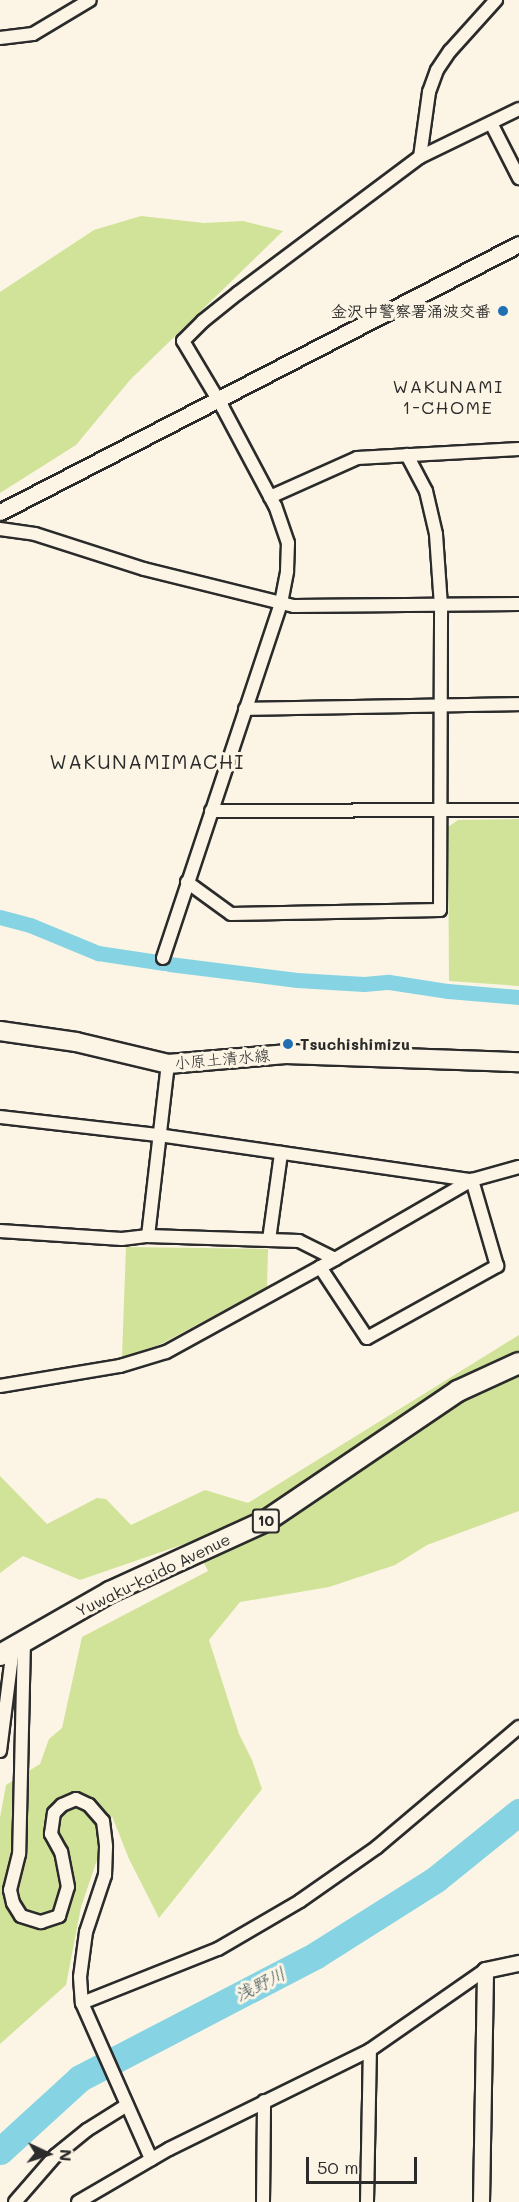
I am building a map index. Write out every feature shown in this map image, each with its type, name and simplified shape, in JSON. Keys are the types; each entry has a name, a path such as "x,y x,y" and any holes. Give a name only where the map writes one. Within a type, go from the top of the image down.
{"main road":[{"name":"小原土清水線","path":"0,1031 76,1041 168,1064 286,1054 519,1062"},
{"name":"Yuwaku-kaido Avenue","path":"13,1648 110,1592 266,1521 458,1391 519,1363"}],"street":[{"path":"0,38 33,34 90,0"},
{"path":"420,157 429,92 437,70 450,51 496,0"},
{"path":"163,958 281,603 287,571 288,543 270,497 183,341 203,321 238,293 420,157 519,109"},
{"path":"491,123 519,178"},
{"path":"0,512 217,402 519,244"},
{"path":"270,497 357,458 519,449"},
{"path":"187,882 231,915 440,910 441,606 436,534 426,491 407,455"},
{"path":"0,529 35,534 144,569 294,606 519,604"},
{"path":"245,709 519,704"},
{"path":"211,811 519,810"},
{"path":"148,1236 168,1064"},
{"path":"0,1118 158,1135 472,1180"},
{"path":"269,1240 281,1153"},
{"path":"0,1386 120,1366 166,1352 472,1180 519,1167"},
{"path":"320,1267 367,1338 497,1266 472,1180"},
{"path":"0,1231 122,1239 148,1236 299,1241 335,1259"},
{"path":"0,1751 13,1648"},
{"path":"13,1648 19,1854 10,1890 13,1903 21,1916 40,1922 59,1916 68,1887 61,1852 51,1834 54,1813 62,1805 76,1799 89,1804 103,1821 106,1847 105,1875 87,1932 80,1977 82,2003 87,2019 151,2159"},
{"path":"82,2003 218,1949 300,1901 377,1847 519,1727"},
{"path":"85,2200 151,2159 370,2050 485,1971 519,1962"},
{"path":"481,2202 485,1971"},
{"path":"367,2202 370,2050"},
{"path":"263,2202 264,2101"},
{"path":"15,2202 56,2156 125,2102"}],"green space":[{"path":"141,216 204,223 243,221 283,231 130,380 76,445 0,493 0,292 94,230"},
{"path":"519,819 519,986 449,981 448,827 458,820"},
{"path":"126,1247 268,1249 267,1287 159,1345 122,1357"},
{"path":"519,1335 519,1511 427,1545 395,1565 329,1587 240,1602 209,1640 239,1734 252,1760 262,1789 159,1918 129,1859 112,1816 81,1907 66,1985 0,2044 0,1818 6,1785 40,1764 49,1739 62,1728 82,1637 208,1571 193,1541 80,1580 23,1556 0,1573 0,1476 47,1524 97,1498 106,1499 131,1525 205,1490 248,1503"}],"waterway":[{"path":"0,917 30,925 98,953 164,963"},
{"path":"169,964 297,980 364,984 389,982 448,991 519,997"},
{"name":"浅野川","path":"0,2151 80,2078 316,1955 436,1879 519,1812"}],"place":[{"name":"金沢中警察署涌波交番","path":"503,311"},
{"name":"Tsuchishimizu","path":"288,1044"}],"district":[{"name":"WAKUNAMI 1-CHOME","path":"448,397"},
{"name":"WAKUNAMIMACHI","path":"147,761"}]}
